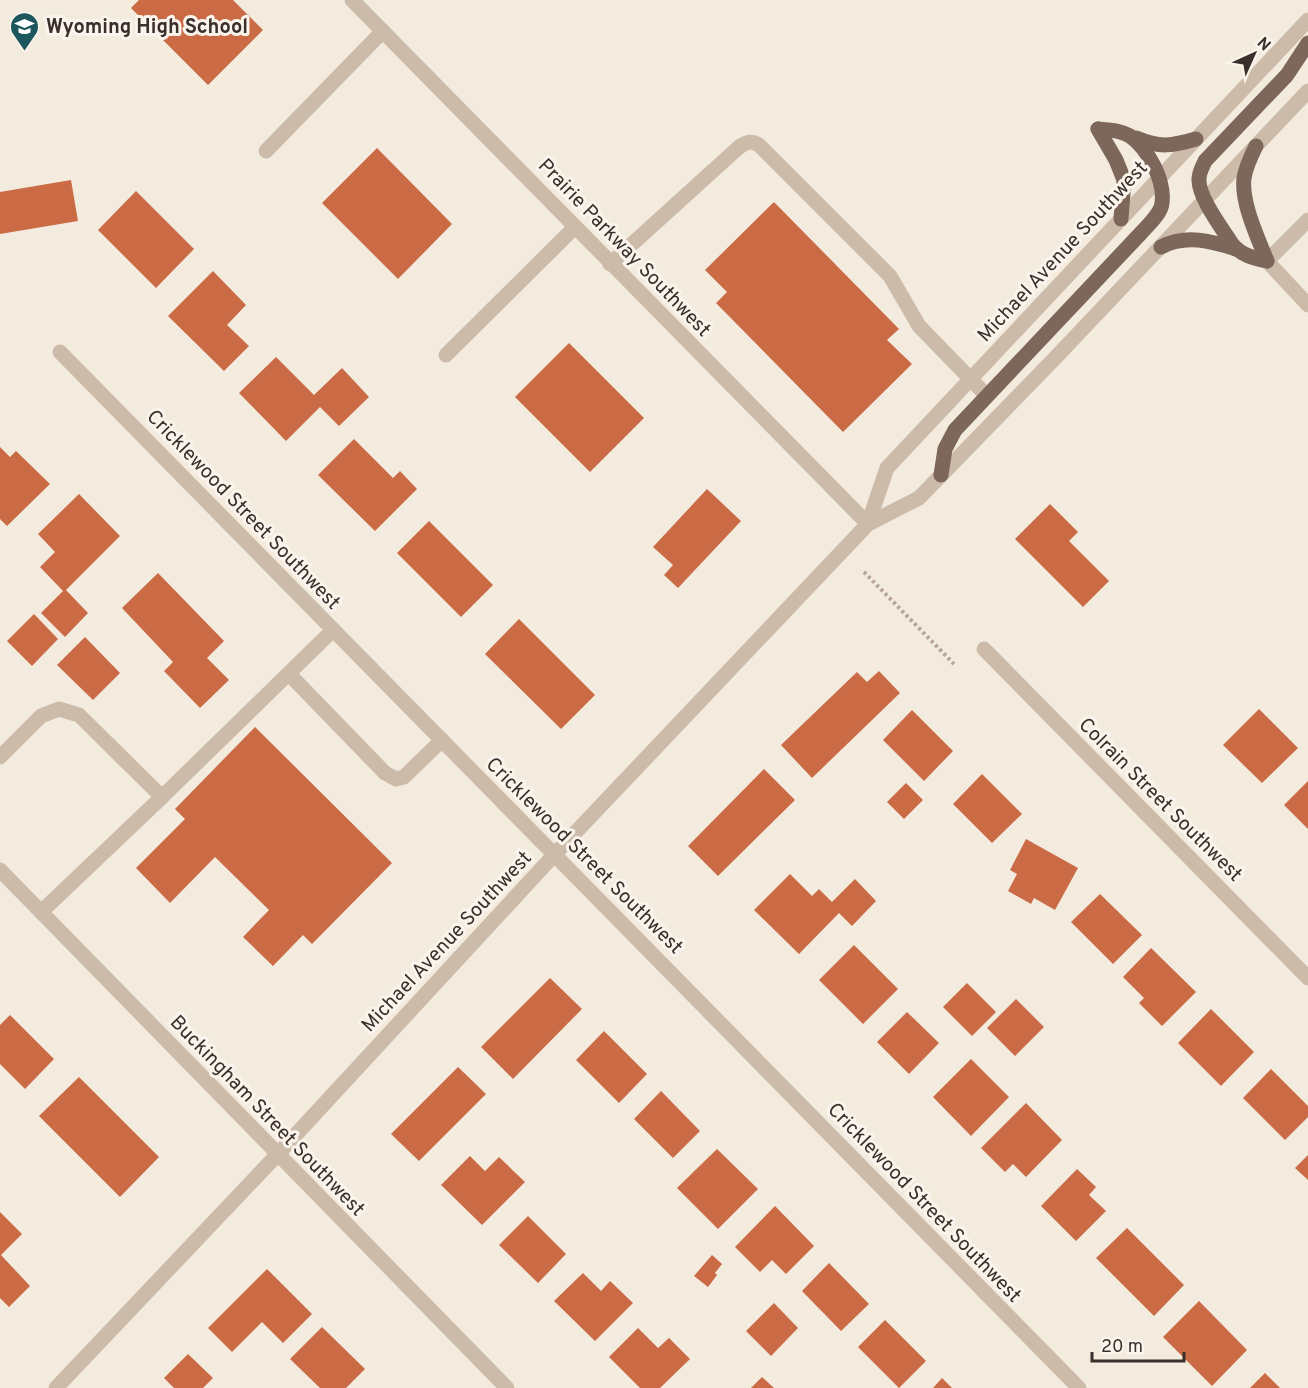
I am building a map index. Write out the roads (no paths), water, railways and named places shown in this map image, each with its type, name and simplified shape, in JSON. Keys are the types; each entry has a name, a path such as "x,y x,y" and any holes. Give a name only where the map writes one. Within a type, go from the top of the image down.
{"main road":[{"path":"1236,249 1205,200 1198,180 1205,160 1287,75 1308,43"},
{"path":"1121,219 1125,180 1098,129 1115,130 1159,146 1196,139"},
{"path":"941,475 945,449 955,430 1157,214 1163,202 1159,178 1148,156 1129,136"},
{"path":"1256,146 1246,168 1244,191 1257,237 1267,261"},
{"path":"1161,247 1175,241 1192,239 1236,249 1250,257 1267,261"}],"street":[{"name":"Prairie Parkway Southwest","path":"352,0 868,524"},
{"name":"Michael Avenue Southwest","path":"868,524 886,468 1308,20"},
{"path":"266,151 383,31"},
{"name":"Michael Avenue Southwest","path":"56,1388 277,1155 555,854 868,524 919,498 1308,91"},
{"path":"610,264 738,148 748,142 754,142 890,276 919,326 987,396"},
{"path":"1308,220 1267,261 1308,305"},
{"path":"446,355 575,227"},
{"name":"Cricklewood Street Southwest","path":"60,352 1079,1388"},
{"path":"41,912 333,630"},
{"name":"Colrain Street Southwest","path":"984,649 1308,978"},
{"path":"289,674 385,773 396,779 404,777 442,740"},
{"path":"0,757 41,716 59,709 79,715 162,797"},
{"name":"Buckingham Street Southwest","path":"0,870 507,1388"}],"place":[{"name":"Wyoming High School","path":"25,52"}]}
